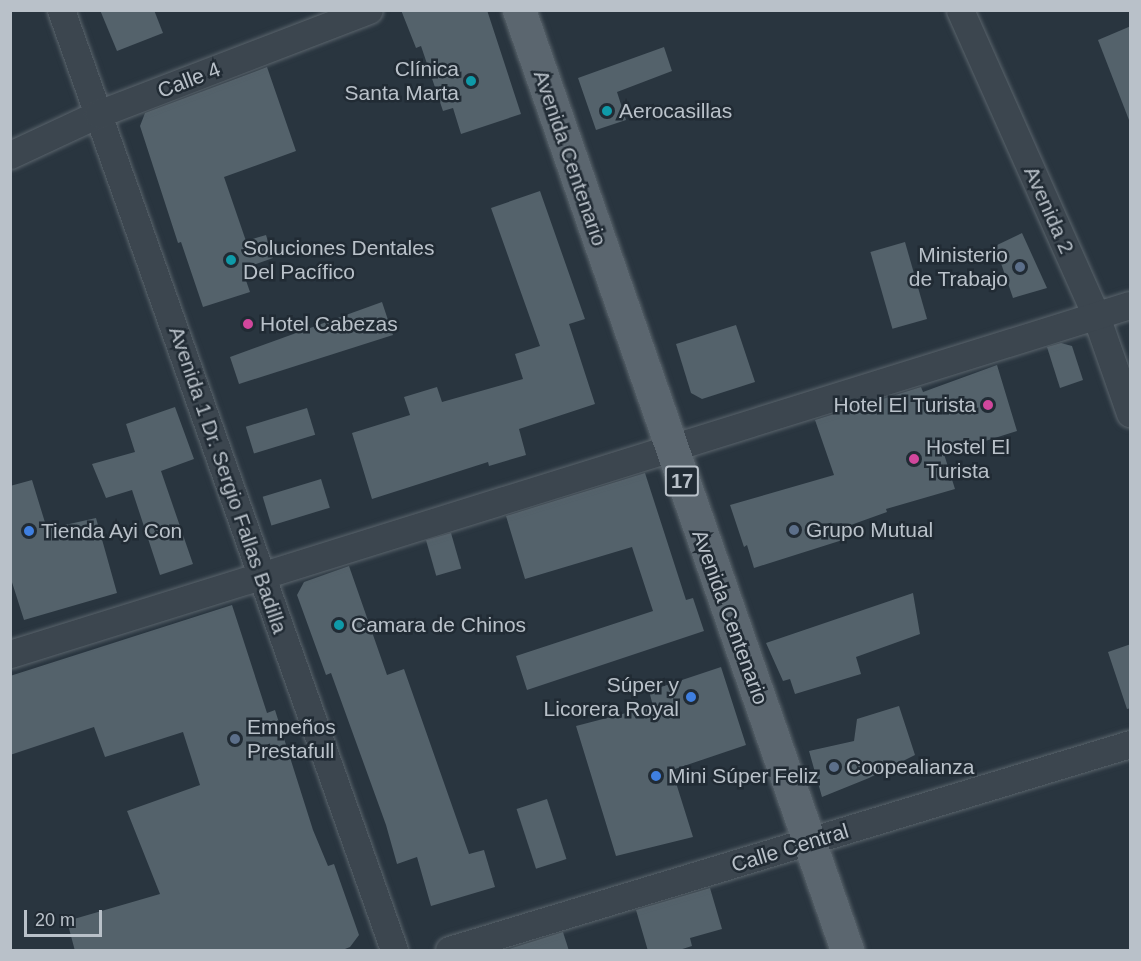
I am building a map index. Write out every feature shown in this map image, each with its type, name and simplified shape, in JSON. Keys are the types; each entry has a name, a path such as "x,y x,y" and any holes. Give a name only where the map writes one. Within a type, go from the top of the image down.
{"main road":[{"name":"Avenida Centenario","path":"519,10 846,951"}],"street":[{"name":"Avenida 1 Dr. Sergio Fallas Badilla","path":"61,10 394,951"},
{"name":"Calle 4","path":"10,155 98,114 369,10"},
{"name":"Avenida 2","path":"960,10 1096,316 1131,413"},
{"path":"10,654 1131,305"},
{"name":"Calle Central","path":"449,951 1131,744"}],"building":[{"path":"100,10 154,10 163,33 117,51"},
{"path":"401,10 487,10 521,114 461,134 453,108 443,111 421,46 416,48"},
{"path":"1131,26 1131,120 1129,120 1098,40"},
{"path":"664,47 672,71 617,92 626,120 596,130 578,78"},
{"path":"267,67 296,151 224,177 246,241 266,235 273,258 242,269 250,292 203,307 181,242 178,243 140,126 145,113"},
{"path":"540,191 585,319 569,324 595,404 519,429 526,455 489,466 488,462 372,499 352,433 410,415 404,397 437,387 442,402 523,379 515,354 540,346 491,208"},
{"name":"Ministerio de Trabajo","path":"1022,233 1047,288 1013,298 995,246"},
{"path":"905,242 927,319 892,329 870,252"},
{"path":"382,302 393,335 239,384 230,357"},
{"path":"736,325 755,382 702,399 691,393 676,344"},
{"path":"1061,343 1072,346 1083,380 1060,388 1047,347"},
{"path":"997,365 1017,431 944,454 955,489 886,509 887,512 848,526 852,537 754,568 747,545 744,547 730,505 834,475 815,420 921,387 923,392"},
{"path":"175,407 194,459 161,471 193,564 160,575 132,490 106,498 92,464 135,452 126,424"},
{"path":"307,408 315,435 254,453 246,427"},
{"path":"645,473 686,600 693,598 704,631 527,690 516,656 653,611 632,547 525,579 506,516"},
{"path":"321,479 330,508 271,526 263,497"},
{"path":"32,480 47,529 96,518 117,593 24,620 10,576 10,486"},
{"path":"451,533 461,569 436,576 426,540"},
{"path":"349,566 387,675 404,669 469,854 484,850 495,887 431,906 417,857 397,864 386,825 331,673 326,675 297,595 304,582"},
{"path":"913,593 920,634 856,657 861,674 795,694 790,679 783,681 766,643"},
{"path":"232,605 267,713 275,710 313,830 328,866 334,864 359,935 350,947 340,951 75,951 67,921 160,894 127,811 200,785 183,732 105,757 94,727 10,755 10,676"},
{"path":"1131,644 1131,708 1127,709 1108,652"},
{"path":"721,667 746,745 672,770 693,837 616,856 576,726 653,706 649,691"},
{"path":"899,706 915,755 869,778 822,797 809,751 854,741 857,719"},
{"path":"547,799 566,859 536,869 517,809"},
{"path":"710,888 722,929 690,938 692,946 676,951 648,951 636,910"},
{"path":"563,932 569,951 502,951"}],"place":[{"name":"Clínica Santa Marta","path":"471,81"},
{"name":"Aerocasillas","path":"607,111"},
{"name":"Soluciones Dentales Del Pacífico","path":"231,260"},
{"name":"Ministerio de Trabajo","path":"1020,267"},
{"name":"Hotel Cabezas","path":"248,324"},
{"name":"Hotel El Turista","path":"988,405"},
{"name":"Hostel El Turista","path":"914,459"},
{"name":"Grupo Mutual","path":"794,530"},
{"name":"Tienda Ayi Con","path":"29,531"},
{"name":"Camara de Chinos","path":"339,625"},
{"name":"Súper y Licorera Royal","path":"691,697"},
{"name":"Empeños Prestafull","path":"235,739"},
{"name":"Coopealianza","path":"834,767"},
{"name":"Mini Súper Feliz","path":"656,776"}]}
